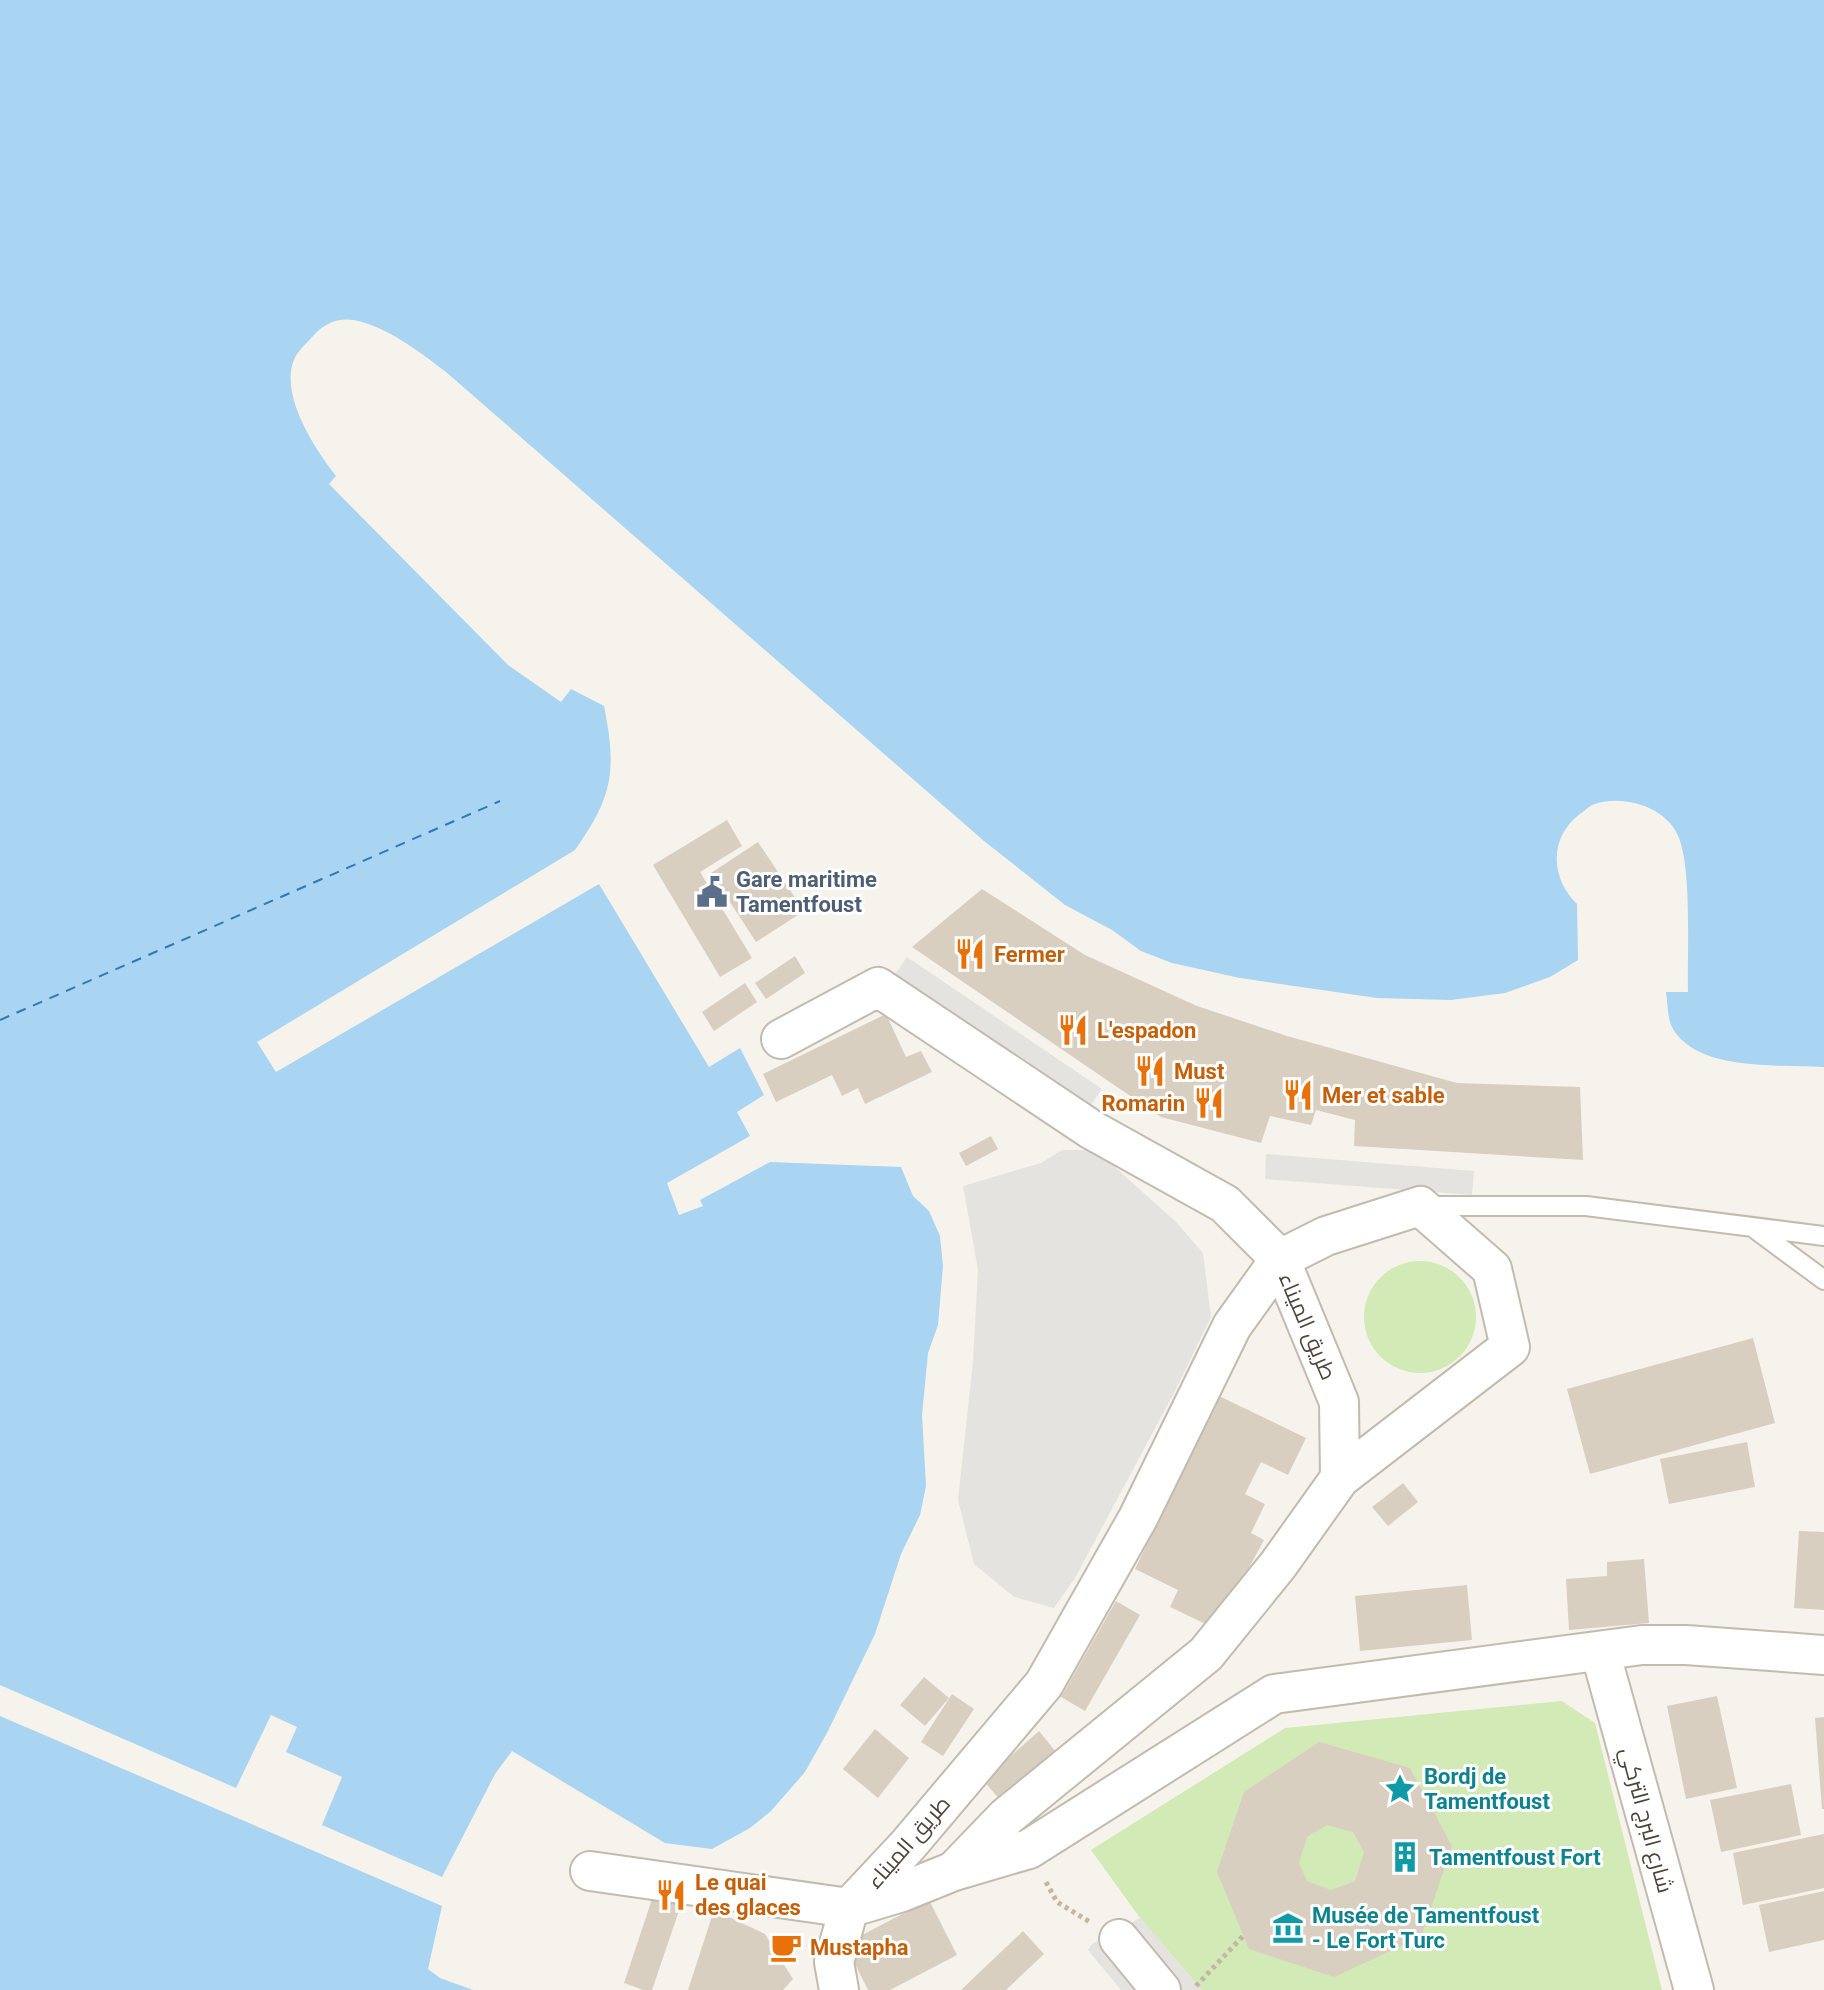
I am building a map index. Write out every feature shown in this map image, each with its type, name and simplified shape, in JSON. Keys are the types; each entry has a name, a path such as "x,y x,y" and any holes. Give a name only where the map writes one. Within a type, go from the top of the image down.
{"street":[{"path":"781,1039 878,987 1092,1130 1225,1204 1280,1259 1326,1236 1420,1206 1492,1269 1510,1347 1340,1478 1278,1565 1206,1654 1006,1817 954,1871"},
{"name":"طريق الميناء","path":"1280,1259 1339,1402 1340,1478"},
{"name":"طريق الميناء","path":"849,1908 908,1845 1044,1684 1138,1518 1232,1326 1280,1259"},
{"path":"590,1871 849,1908 902,1892 954,1871 1029,1849 1274,1694 1642,1645 1686,1645 1824,1655"},
{"name":"شارع البرج التركي","path":"1600,1651 1694,1990"},
{"path":"1006,1817 1029,1849"},
{"path":"839,1990 834,1962 849,1908"},
{"path":"1119,1939 1161,1990"}],"lane":[{"path":"1420,1206 1586,1206 1824,1236"},
{"path":"1753,1227 1824,1280"}],"path":[{"path":"1029,1849 1057,1902 1119,1939"},
{"path":"1193,1990 1244,1935"}],"green space":[{"path":"1420,1261 1441,1265 1460,1277 1472,1296 1476,1317 1472,1338 1460,1357 1441,1369 1420,1373 1399,1369 1380,1357 1368,1338 1364,1317 1368,1296 1380,1277 1399,1265"},
{"name":"Bordj de Tamentfoust","path":"1562,1701 1595,1723 1662,1990 1202,1990 1140,1918 1091,1850 1285,1728"}],"shaded area":[{"path":"907,957 1102,1089 1086,1112 891,980"},
{"path":"1062,1150 1096,1150 1176,1222 1203,1253 1211,1317 1075,1578 1054,1608 1014,1597 974,1564 958,1500 973,1361 978,1270 963,1186 1041,1163"},
{"path":"1266,1154 1474,1171 1472,1195 1265,1179"},
{"path":"1140,1918 1202,1990 1121,1990 1088,1950 1092,1944"}],"water":[{"path":"0,0 1824,0 1824,1067 1763,1065 1720,1059 1701,1053 1685,1043 1673,1029 1666,992 1688,992 1687,891 1683,853 1679,838 1665,819 1655,811 1632,802 1607,801 1591,806 1570,823 1558,846 1558,870 1568,894 1577,904 1578,960 1550,977 1505,993 1451,1000 1377,998 1240,978 1172,963 1141,951 1112,930 1065,905 984,841 446,372 385,331 355,320 335,321 318,331 297,354 291,368 294,401 300,418 336,476 329,484 508,665 561,702 571,689 604,706 611,766 604,798 575,850 257,1042 276,1072 599,884 709,1067 740,1048 764,1095 737,1112 750,1136 667,1183 679,1215 703,1206 700,1200 770,1162 901,1167 913,1196 929,1211 940,1236 943,1266 938,1325 928,1353 922,1415 926,1486 920,1515 901,1554 875,1634 805,1772 771,1811 750,1828 712,1849 665,1843 512,1751 495,1774 442,1877 322,1825 342,1777 286,1752 297,1727 271,1715 236,1788 0,1685"},
{"path":"0,1716 442,1906 428,1969 440,1978 473,1990 0,1990"}],"building":[{"path":"727,820 742,846 700,872 752,958 720,977 653,865"},
{"path":"758,842 804,911 756,942 711,873"},
{"path":"982,889 1085,955 1197,1006 1287,1036 1457,1083 1580,1087 1583,1160 1354,1146 1355,1120 1316,1110 1311,1125 1270,1116 1261,1143 1161,1117 912,947"},
{"path":"795,956 805,973 766,999 755,983"},
{"path":"745,983 757,1002 714,1031 702,1012"},
{"path":"886,1014 906,1057 921,1051 932,1072 865,1104 858,1088 842,1096 832,1075 776,1102 763,1074"},
{"path":"991,1136 998,1149 966,1166 959,1153"},
{"path":"1753,1338 1775,1423 1590,1474 1567,1389"},
{"path":"1219,1396 1306,1438 1288,1475 1261,1462 1245,1494 1265,1504 1251,1533 1264,1540 1216,1629 1170,1607 1178,1590 1135,1569"},
{"path":"1747,1442 1755,1487 1669,1504 1660,1459"},
{"path":"1403,1483 1418,1502 1388,1526 1372,1507"},
{"path":"1799,1531 1824,1532 1824,1610 1794,1608"},
{"path":"1644,1559 1649,1623 1569,1630 1566,1579 1607,1576 1607,1562"},
{"path":"1467,1585 1472,1640 1360,1651 1355,1596"},
{"path":"1116,1601 1140,1615 1085,1711 1061,1697"},
{"path":"924,1677 949,1698 925,1726 900,1705"},
{"path":"952,1694 974,1709 943,1756 921,1742"},
{"path":"1717,1696 1737,1788 1686,1799 1667,1706"},
{"path":"1824,1717 1824,1809 1822,1809 1815,1718"},
{"path":"875,1729 909,1758 878,1798 843,1769"},
{"path":"1039,1731 1056,1752 1001,1801 983,1780"},
{"name":"Tamentfoust Fort","path":"1319,1742 1410,1768 1452,1846 1421,1937 1334,1977 1249,1949 1217,1872 1244,1792","holes":["1327,1825 1353,1832 1364,1852 1355,1881 1331,1890 1307,1881 1299,1863 1307,1837"]},
{"path":"1791,1784 1801,1835 1721,1852 1710,1800"},
{"path":"1824,1834 1824,1888 1743,1905 1733,1853"},
{"path":"655,1890 683,1899 652,1990 643,1990 624,1983"},
{"path":"1824,1891 1824,1940 1769,1952 1759,1905"},
{"path":"929,1900 957,1955 890,1990 868,1990 845,1944"},
{"path":"714,1910 765,1934 793,1979 783,1990 688,1990"},
{"path":"1023,1931 1044,1954 1006,1990 961,1990"}],"ferry route":[{"path":"0,1020 500,801"}],"place":[{"name":"Gare maritime Tamentfoust","path":"712,892"},
{"name":"Fermer","path":"970,954"},
{"name":"L'espadon","path":"1073,1030"},
{"name":"Must","path":"1150,1071"},
{"name":"Mer et sable","path":"1298,1095"},
{"name":"Romarin","path":"1209,1103"},
{"name":"Bordj de Tamentfoust","path":"1400,1789"},
{"name":"Tamentfoust Fort","path":"1405,1857"},
{"name":"Le quai des glaces","path":"671,1895"},
{"name":"Musée de Tamentfoust - Le Fort Turc","path":"1288,1928"},
{"name":"Mustapha","path":"786,1947"}]}
